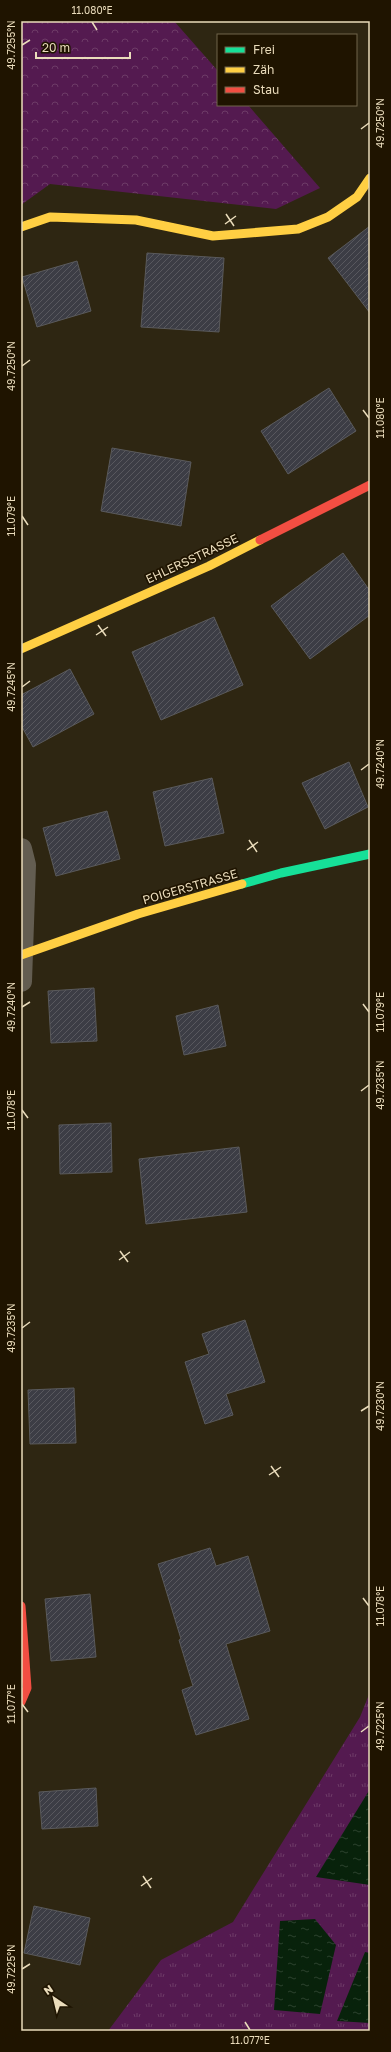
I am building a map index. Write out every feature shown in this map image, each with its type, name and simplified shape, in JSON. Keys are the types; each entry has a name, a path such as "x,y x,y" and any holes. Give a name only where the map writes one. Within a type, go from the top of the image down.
{"street":[{"path":"21,226 50,217 136,220 213,236 298,229 328,217 357,197 370,178"},
{"name":"EHLERSSTRASSE","path":"21,649 209,566 370,486"},
{"path":"21,849 25,866 21,981"},
{"name":"POIGERSTRASSE","path":"22,954 138,914 280,873 370,854"},
{"path":"21,1606 27,1688 21,1702"}],"green space":[{"path":"21,21 174,21 217,70 217,106 249,106 320,188 276,209 50,184 21,205"},
{"path":"370,1692 370,2031 108,2031 161,1960 233,1922 360,1717"}],"water":[{"path":"370,1789 370,1885 316,1877"},
{"path":"315,1919 336,1945 320,2014 274,2010 280,1921"},
{"path":"365,1952 370,1953 370,2023 337,2021"}],"building":[{"path":"370,226 370,313 328,258"},
{"path":"147,253 224,258 219,332 141,327"},
{"path":"77,261 91,311 37,327 22,277"},
{"path":"329,388 356,431 288,474 261,431"},
{"path":"112,448 191,462 181,526 101,511"},
{"path":"343,553 370,591 370,615 310,659 271,606"},
{"path":"214,617 243,685 161,720 132,652"},
{"path":"70,669 94,714 33,747 21,725 21,695"},
{"path":"349,762 368,807 325,829 302,783"},
{"path":"212,778 224,833 165,846 153,792"},
{"path":"107,811 120,859 56,876 43,828"},
{"path":"94,988 97,1041 51,1043 48,991"},
{"path":"218,1005 226,1046 184,1055 176,1016"},
{"path":"111,1123 112,1172 60,1174 59,1125"},
{"path":"239,1147 247,1212 146,1224 139,1159"},
{"path":"245,1320 265,1382 226,1394 233,1415 205,1424 185,1362 209,1354 202,1334"},
{"path":"74,1388 76,1443 30,1444 28,1390"},
{"path":"210,1548 216,1566 248,1556 270,1631 226,1644 249,1719 196,1735 182,1690 193,1686 179,1640 181,1639 158,1564"},
{"path":"90,1594 96,1657 51,1661 45,1599"},
{"path":"96,1788 98,1826 42,1829 39,1792"},
{"path":"34,1906 90,1918 80,1965 24,1953"}],"traffic: fast":[{"path":"242,884 281,873 370,854"}],"traffic: slow":[{"path":"21,227 50,217 136,220 213,236 298,229 328,217 357,197 370,178"},
{"path":"21,649 209,566 260,540"},
{"path":"21,955 138,914 242,884"}],"traffic: jam":[{"path":"260,540 370,485"},
{"path":"21,1606 27,1688 21,1702"}]}
